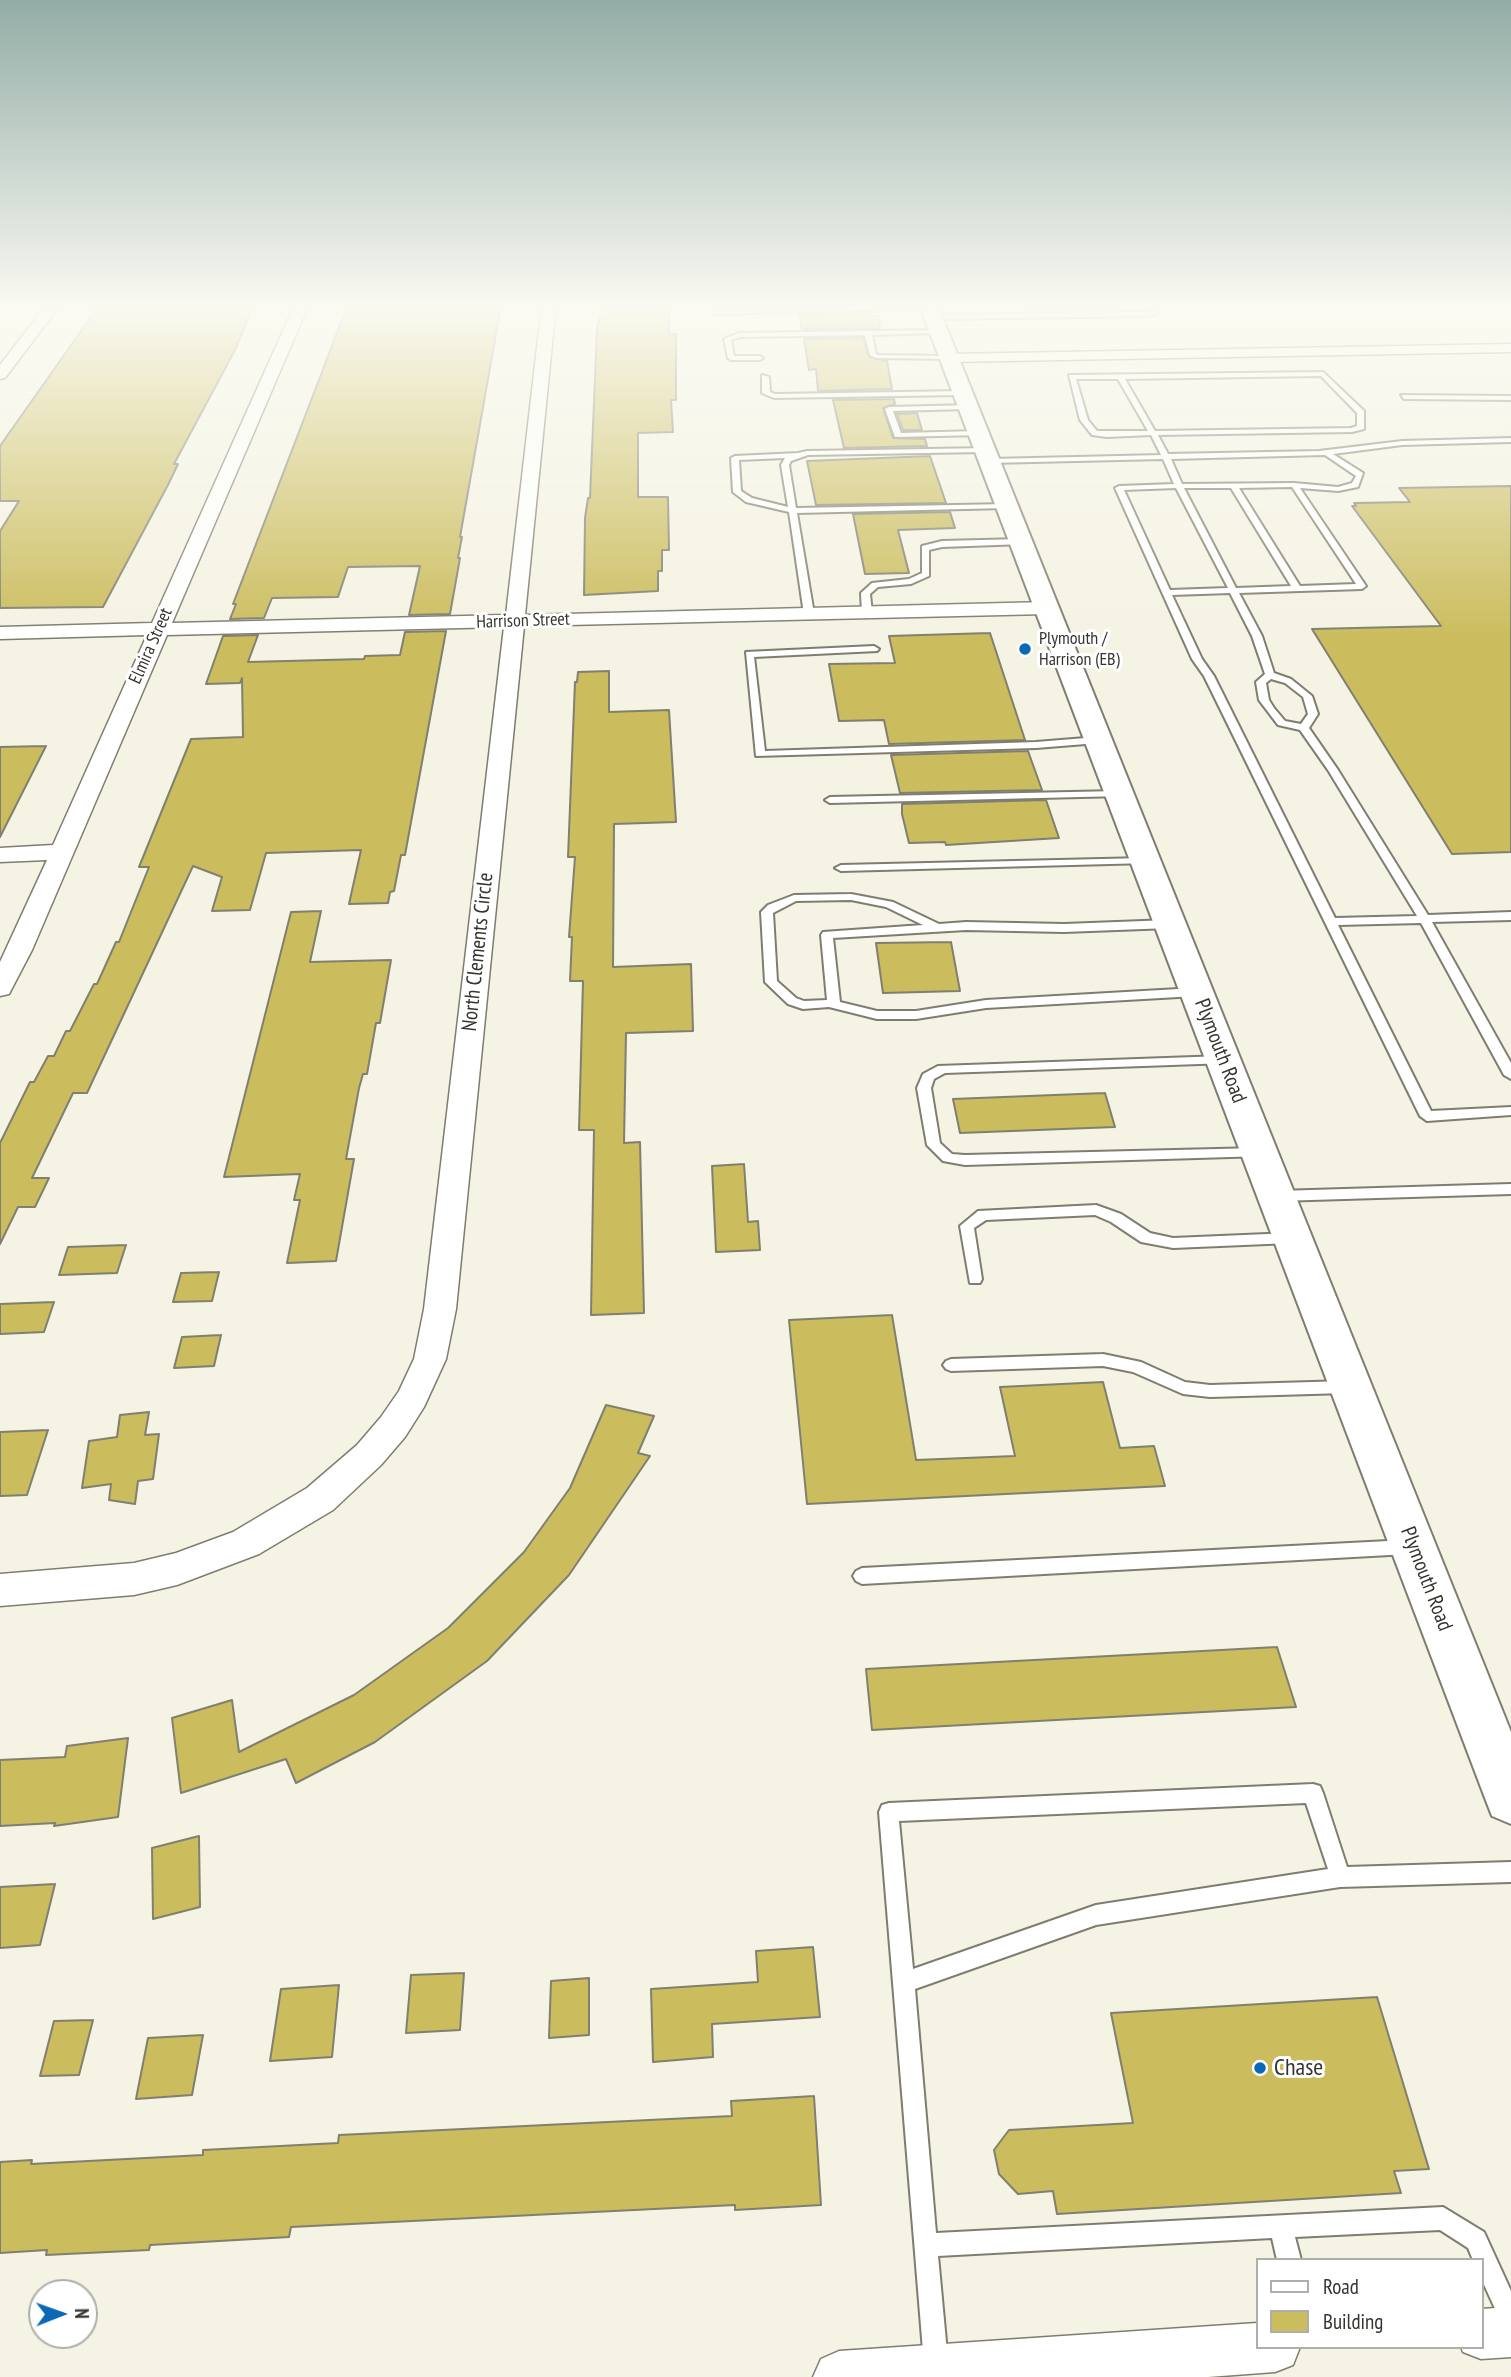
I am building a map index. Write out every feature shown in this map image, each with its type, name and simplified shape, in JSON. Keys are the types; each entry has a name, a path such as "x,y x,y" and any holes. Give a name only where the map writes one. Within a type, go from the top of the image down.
{"main road":[{"name":"Plymouth Road","path":"971,415 1511,1798"}],"street":[{"name":"Elmira Street","path":"0,988 253,415"},
{"name":"North Clements Circle","path":"0,1590 134,1579 177,1569 246,1543 320,1499 369,1455 393,1427 412,1398 430,1359 440,1309 537,415"},
{"name":"Harrison Street","path":"0,634 1047,608"},
{"path":"0,855 62,852"},
{"path":"1483,2334 1511,2332"},
{"path":"839,2377 1269,2354"}],"lane":[{"path":"891,415 898,435 984,448"},
{"path":"1083,415 1095,433 1107,435 1352,430 1361,427 1361,415"},
{"path":"1142,415 1258,636 1270,675"},
{"path":"1007,506 793,511 749,500 737,492 733,463 735,458 743,456 984,448 1166,457 1326,452 1402,443 1511,440"},
{"path":"1326,452 1360,475 1355,485 1338,489 1294,485 1119,488 1197,659 1209,676 1427,1116 1511,1111"},
{"path":"796,455 788,459 785,465 809,614"},
{"path":"1167,593 1362,586 1294,485"},
{"path":"1234,486 1297,588"},
{"path":"867,612 865,593 875,585 911,581 926,574 925,548 942,544 1021,542"},
{"path":"874,649 749,654 760,754 1036,745 1098,740"},
{"path":"1270,675 1261,682 1269,710 1282,723 1304,728 1426,921 1511,1075"},
{"path":"1270,675 1288,681 1307,696 1313,714 1304,728"},
{"path":"830,800 1119,794"},
{"path":"841,868 1145,861"},
{"path":"938,928 889,904 852,897 794,898 772,907 767,912 771,982 792,1001 803,1004 834,1003 877,1015 916,1015 986,1004 1196,992"},
{"path":"1331,922 1426,921 1511,916"},
{"path":"834,1003 827,935 938,928 1170,924"},
{"path":"1223,1060 943,1069 928,1077 924,1088 934,1145 948,1158 965,1160 1259,1153"},
{"path":"1276,1196 1511,1189"},
{"path":"975,1279 967,1226 983,1215 1096,1210 1116,1218 1146,1238 1173,1243 1292,1238"},
{"path":"951,1365 1103,1360 1136,1366 1183,1388 1210,1391 1351,1387"},
{"path":"862,1576 1413,1547"},
{"path":"936,2370 889,1812 1313,1793 1340,1877"},
{"path":"903,1983 1096,1915 1340,1877 1511,1872"},
{"path":"926,2245 1443,2218 1476,2240 1511,2318"},
{"path":"1281,2227 1289,2258"}],"building":[{"path":"22,415 200,415 174,464 178,464 169,483 103,607 0,608 0,531 19,501 0,501 0,446"},
{"path":"305,415 482,415 460,537 460,558 450,614 409,615 420,566 348,567 338,597 272,598 264,618 230,619 236,604 233,604"},
{"path":"593,415 672,415 673,432 638,433 638,497 668,497 669,550 662,550 658,591 584,595 585,518 590,498"},
{"path":"836,415 885,415 893,438 925,439 927,446 844,448"},
{"path":"897,415 918,415 922,430 903,430"},
{"path":"930,456 946,503 816,505 807,461"},
{"path":"1511,486 1511,852 1452,854 1312,629 1441,626 1352,506 1356,506 1354,503 1410,502 1399,488"},
{"path":"950,512 955,528 898,530 909,573 865,574 853,514"},
{"path":"446,631 405,855 401,855 394,891 390,892 388,903 349,904 361,850 266,853 250,910 212,911 222,877 193,866 87,1093 73,1093 32,1178 49,1178 35,1207 18,1207 0,1244 0,1143 30,1082 34,1082 48,1056 54,1056 66,1031 70,1031 94,984 97,984 116,942 119,942 149,867 139,867 191,739 243,737 242,678 240,683 206,684 223,636 258,635 248,662 364,659 365,656 400,655 405,632"},
{"path":"990,633 1025,740 889,744 884,720 839,721 829,664 895,663 889,636"},
{"path":"609,671 609,712 669,710 676,822 614,824 613,967 691,964 693,1031 626,1033 624,1143 640,1142 644,1313 591,1315 594,1130 579,1130 583,981 570,981 572,937 569,937 575,857 568,857 575,682 578,672"},
{"path":"46,746 0,837 0,747"},
{"path":"1028,751 1042,790 900,793 891,755"},
{"path":"1046,800 1059,838 946,845 945,842 909,843 902,814 902,804"},
{"path":"321,911 310,962 391,960 380,1023 376,1023 367,1074 363,1074 359,1088 346,1159 354,1159 336,1261 287,1263 300,1200 294,1200 300,1174 224,1177 291,912"},
{"path":"951,942 960,991 883,993 876,943"},
{"path":"1105,1093 1115,1127 960,1133 953,1099"},
{"path":"744,1164 748,1222 758,1221 760,1250 716,1252 712,1166"},
{"path":"126,1245 117,1273 59,1275 68,1247"},
{"path":"219,1272 212,1301 173,1302 181,1273"},
{"path":"54,1302 44,1332 0,1334 0,1304"},
{"path":"892,1315 916,1460 1015,1456 1000,1387 1103,1382 1120,1448 1154,1446 1165,1486 807,1504 789,1320"},
{"path":"221,1335 214,1366 174,1368 182,1337"},
{"path":"606,1405 654,1416 638,1453 650,1456 569,1575 487,1661 375,1742 296,1783 286,1759 181,1793 172,1718 232,1700 239,1752 354,1695 448,1628 524,1552 570,1488"},
{"path":"149,1412 145,1435 159,1434 153,1479 138,1481 135,1504 109,1500 111,1484 82,1488 89,1441 117,1437 120,1415"},
{"path":"48,1430 27,1495 0,1496 0,1432"},
{"path":"1277,1647 1296,1707 872,1730 866,1669"},
{"path":"128,1738 118,1817 54,1826 55,1823 0,1826 0,1760 65,1757 67,1746"},
{"path":"199,1836 200,1907 153,1919 152,1848"},
{"path":"55,1884 40,1945 0,1948 0,1887"},
{"path":"813,1947 820,2017 712,2024 713,2057 653,2062 651,1989 758,1982 756,1951"},
{"path":"464,1973 460,2030 406,2033 411,1975"},
{"path":"589,1978 589,2035 549,2038 551,1981"},
{"path":"339,1985 332,2057 270,2061 281,1989"},
{"name":"Chase","path":"1377,1997 1429,2169 1394,2171 1401,2193 1057,2214 1053,2191 1018,2194 999,2174 994,2150 1009,2130 1133,2123 1111,2013"},
{"path":"93,2020 79,2075 40,2076 54,2021"},
{"path":"203,2035 192,2095 136,2099 148,2038"},
{"path":"814,2096 821,2205 735,2210 735,2205 291,2227 289,2237 150,2245 149,2250 46,2255 47,2250 0,2253 0,2162 32,2160 31,2164 203,2155 203,2150 338,2143 339,2135 732,2116 731,2101"}],"place":[{"name":"Plymouth / Harrison (EB)","path":"1025,649"},
{"name":"Chase","path":"1260,2068"}]}
